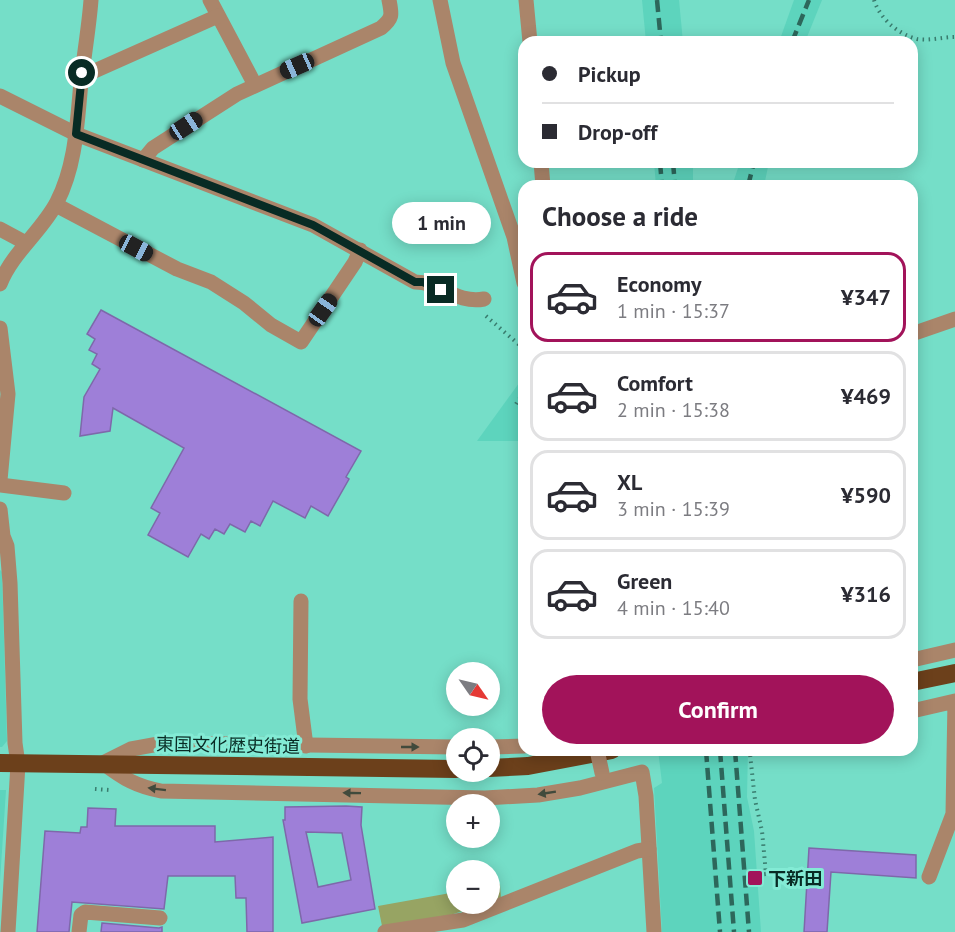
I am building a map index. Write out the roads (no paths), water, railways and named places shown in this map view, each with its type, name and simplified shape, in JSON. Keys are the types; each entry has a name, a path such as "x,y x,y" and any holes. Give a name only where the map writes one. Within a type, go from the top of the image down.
{"highway":[{"path":"918,681 955,673"},
{"path":"500,767 550,762 581,756"},
{"name":"東国文化歴史街道","path":"9,763 446,769"}],"street":[{"path":"0,284 26,243 56,205 64,186 73,157 91,0"},
{"path":"210,0 255,85"},
{"path":"143,160 153,148 237,94 381,28 392,14 389,0"},
{"path":"440,0 453,63 518,228"},
{"path":"526,0 529,36"},
{"path":"82,73 90,73 218,16"},
{"path":"0,96 76,134 313,225 415,282 423,282 458,298 477,300"},
{"path":"56,205 177,269 211,282 244,303 271,325 301,342 356,262 360,250"},
{"path":"0,229 26,243"},
{"path":"918,332 955,319"},
{"path":"0,328 8,394 0,482 64,493"},
{"path":"0,509 15,743 9,763 8,932"},
{"path":"302,601 300,699 306,746"},
{"path":"918,659 955,650"},
{"path":"918,710 955,701 953,814 929,876"},
{"path":"446,747 164,743 131,749 104,763 123,779 142,787 161,791 485,798 538,795 580,788 603,777 642,772 646,796 654,932"},
{"path":"500,747 518,746"},
{"path":"598,756 603,777"},
{"path":"385,932 463,920 637,851 649,849"},
{"path":"79,932 81,915 85,912 160,918"}],"railway":[{"path":"657,0 660,36"},
{"path":"794,36 809,0"},
{"path":"660,168 662,180"},
{"path":"674,168 674,180"},
{"path":"750,180 752,168"},
{"path":"706,756 720,932"},
{"path":"720,756 734,932"},
{"path":"735,756 749,932"}],"place":[{"name":"下新田","path":"755,878"}]}
